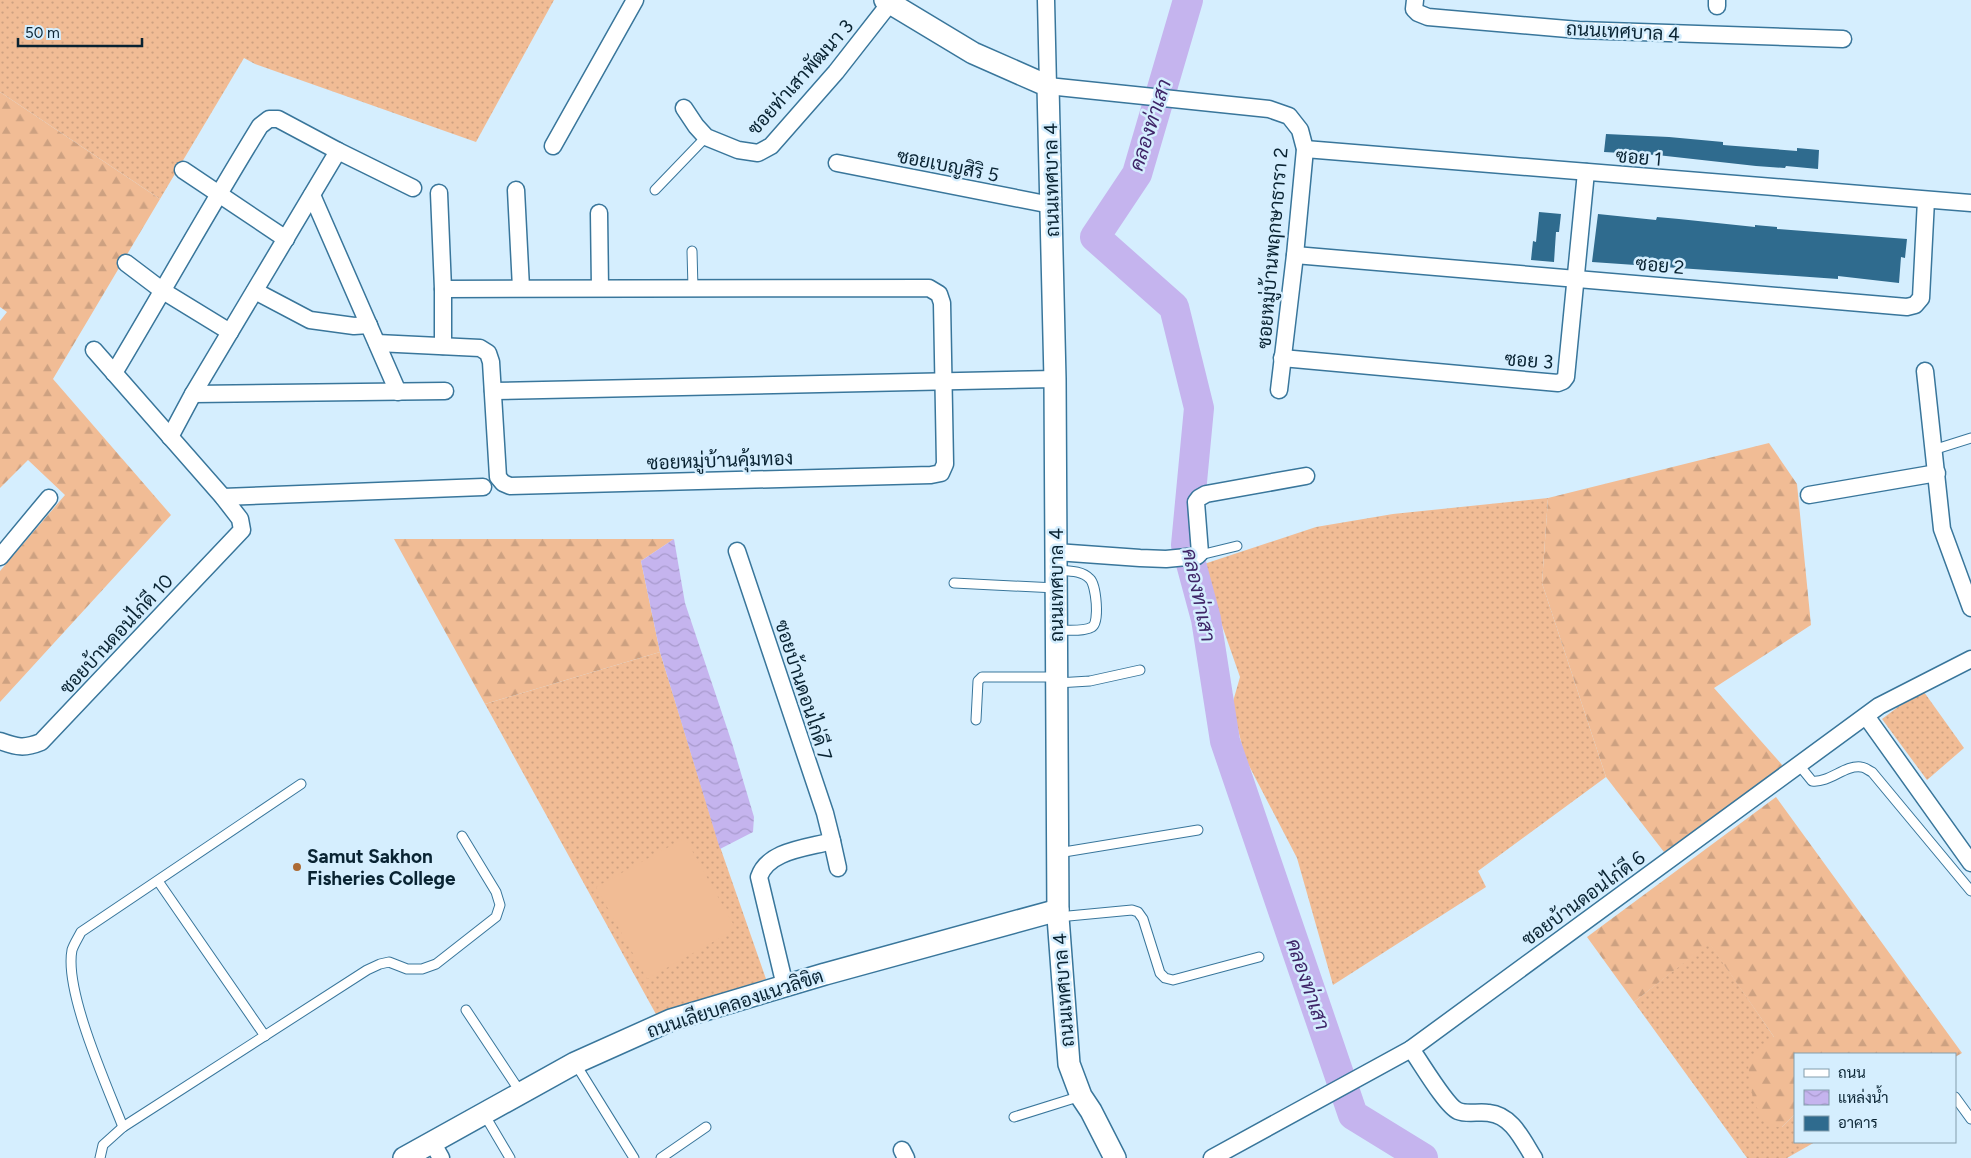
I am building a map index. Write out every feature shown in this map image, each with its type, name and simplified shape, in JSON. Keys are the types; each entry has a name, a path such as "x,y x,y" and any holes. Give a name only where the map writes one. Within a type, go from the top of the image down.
{"street":[{"path":"553,146 635,0"},
{"name":"ถนนเทศบาล 4","path":"1046,0 1056,379 1058,914 1069,1064 1081,1096 1116,1158"},
{"name":"ถนนเทศบาล 4","path":"1415,0 1414,8 1418,13 1428,17 1579,30 1843,39"},
{"path":"887,2 973,53 1048,86"},
{"name":"ซอยท่าเสาพัฒนา 3","path":"684,108 706,137 738,150 758,153 770,146 836,72 887,2"},
{"name":"ซอยหมู่บ้านพฤกษาธารา 2","path":"1048,86 1268,109 1288,116 1300,130 1305,149 1280,390"},
{"path":"114,373 218,194 260,126 269,119 278,119 413,188"},
{"name":"ซอย 1","path":"1305,149 1971,203"},
{"path":"170,437 193,394 338,151"},
{"name":"ซอยเบญสิริ 5","path":"837,164 1051,205"},
{"path":"183,170 286,239"},
{"name":"ซอย 3","path":"1282,358 1558,383 1563,381 1566,377 1586,172"},
{"path":"516,190 520,288"},
{"path":"439,193 443,346"},
{"path":"312,194 398,392"},
{"name":"ซอย 2","path":"1295,255 1907,307 1915,305 1921,298 1926,200"},
{"path":"599,212 600,288"},
{"path":"126,263 163,291 230,332"},
{"name":"ซอยหมู่บ้านคุ้มทอง","path":"377,343 480,348 488,353 491,362 498,477 503,483 510,486 931,475 941,473 945,464 942,303 938,294 929,288 443,289"},
{"path":"255,291 310,320 354,326 369,325"},
{"path":"94,350 222,498 483,487"},
{"path":"1925,371 1942,529 1971,608"},
{"path":"493,391 1056,379"},
{"path":"193,394 445,391"},
{"path":"1810,495 1936,473"},
{"path":"1056,570 1197,556 1196,502 1199,498 1206,494 1306,476"},
{"path":"0,557 49,498"},
{"name":"ซอยบ้านดอนไก่ดี 10","path":"0,741 15,746 29,747 41,742 237,536 242,530 240,519 222,498"},
{"name":"ซอยบ้านดอนไก่ดี 7","path":"737,551 825,813 838,868"},
{"name":"ซอยบ้านดอนไก่ดี 6","path":"1212,1158 1411,1049 1879,706 1971,659"},
{"path":"1866,716 1971,862"},
{"path":"785,986 758,877 762,869 778,856 832,841"},
{"name":"ถนนเลียบคลองแนวลิขิต","path":"404,1158 437,1150 484,1114 575,1063 671,1020 785,986 1058,914"},
{"path":"1411,1049 1447,1102 1457,1111 1476,1114 1489,1112 1502,1117 1516,1129 1534,1158"}],"lane":[{"path":"656,190 706,137"},
{"path":"692,252 693,288"},
{"path":"1933,450 1971,438"},
{"path":"1197,556 1238,546"},
{"path":"954,583 1056,570 1079,572 1089,577 1094,584 1097,620 1094,626 1087,629 1056,630"},
{"path":"976,720 978,681 982,677 1090,682 1140,670"},
{"path":"1799,765 1812,780 1820,782 1849,769 1862,767 1872,772 1971,891"},
{"path":"123,1127 92,1049 80,1008 71,972 72,949 81,932 301,784"},
{"path":"1058,853 1198,830"},
{"path":"100,1158 103,1144 123,1127 367,970 389,962 407,969 422,969 436,964 496,917 500,905 496,892 462,836"},
{"path":"158,881 265,1036"},
{"path":"1058,914 1132,910 1138,912 1143,919 1160,973 1165,978 1173,980 1259,957"},
{"path":"466,1010 521,1093"},
{"path":"575,1063 634,1158"},
{"path":"1014,1117 1081,1096"},
{"path":"1956,1098 1971,1119"},
{"path":"484,1114 510,1158"},
{"path":"661,1158 706,1127"}],"green space":[{"path":"0,0 554,0 476,142 255,64 244,58 160,199 0,92"},
{"path":"0,92 160,199 53,379 171,515 0,702 0,571 65,495 28,460 0,488 0,321 7,312 0,307"},
{"path":"1769,443 1797,484 1811,625 1714,688 1784,767 1664,852 1606,777 1542,583 1548,498"},
{"path":"1548,498 1542,583 1606,777 1478,871 1486,887 1333,985 1297,858 1245,758 1232,705 1240,677 1201,565 1316,527 1393,514"},
{"path":"394,539 674,539 641,561 660,652 485,704"},
{"path":"660,652 718,841 766,979 657,1016 485,704"},
{"path":"1924,692 1964,748 1927,780 1882,719"},
{"path":"1776,797 1962,1053 1956,1056 1956,1053 1794,1053 1794,1115 1782,1127 1766,1126 1753,1100 1748,1064 1774,1037 1709,943 1634,1002 1587,937"},
{"path":"685,838 736,929 647,979 596,887"},
{"path":"1709,942 1774,1037 1782,1127 1794,1115 1794,1143 1813,1143 1787,1158 1747,1158 1634,1002"}],"water":[{"path":"674,539 685,603 732,743 754,817 753,832 720,849 660,652 641,561"}],"building":[{"path":"1606,134 1669,137 1723,142 1723,145 1797,151 1797,148 1819,150 1818,169 1756,166 1657,155 1604,152"},
{"path":"1539,212 1561,214 1559,232 1556,232 1554,262 1531,260 1533,241 1536,242"},
{"path":"1598,214 1656,220 1657,217 1907,239 1905,258 1901,257 1899,283 1838,276 1838,279 1592,262"}],"waterway":[{"name":"คลองท่าเสา","path":"1188,0 1137,174 1095,237 1174,307 1199,408 1186,545 1206,619 1225,741 1353,1115 1423,1158"}],"place":[{"name":"Samut Sakhon Fisheries College","path":"297,867"}]}
